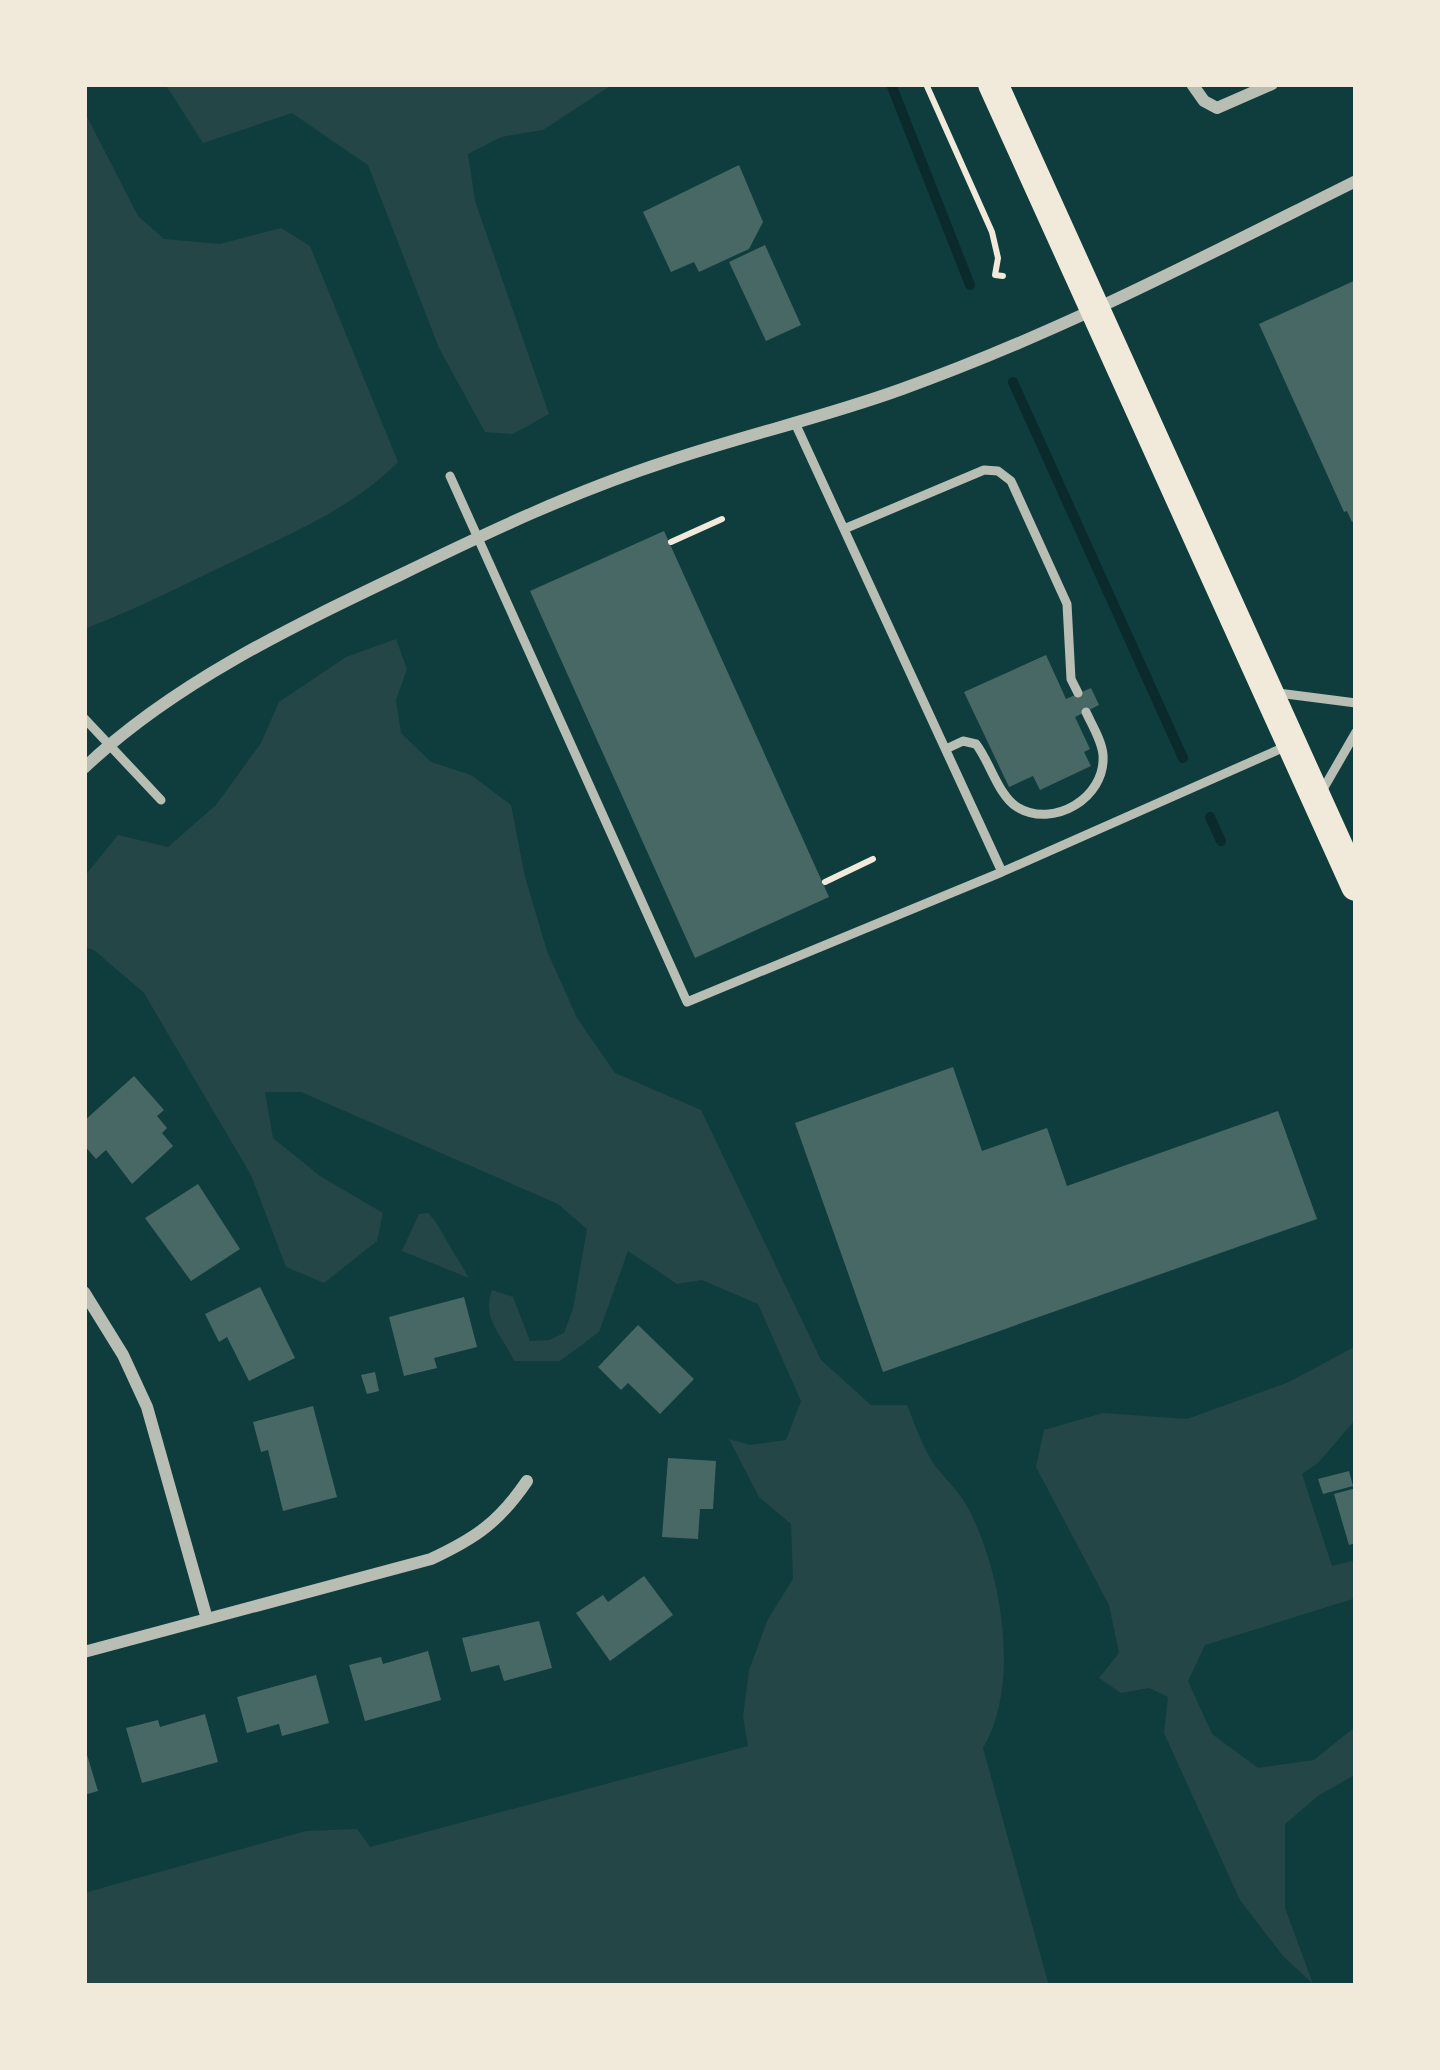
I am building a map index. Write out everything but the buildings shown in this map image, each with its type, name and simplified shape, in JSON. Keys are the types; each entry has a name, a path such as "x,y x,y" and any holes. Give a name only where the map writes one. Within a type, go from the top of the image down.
{"main road":[{"path":"993,84 1356,886"}],"street":[{"path":"1192,84 1216,108 1272,84"},
{"path":"84,768 109,744 242,656 541,507 636,472 902,389 1098,310 1356,181"},
{"path":"84,1292 123,1355 147,1407 207,1619"},
{"path":"84,1652 431,1559 471,1540 506,1512 527,1481"}],"lane":[{"path":"795,423 1002,872"},
{"path":"844,530 984,470 998,471 1010,481 1067,604 1071,679 1078,693"},
{"path":"450,476 687,1003 1292,744"},
{"path":"1269,691 1356,703"},
{"path":"946,749 963,741 976,744 1014,806 1040,815 1069,809 1094,792 1102,772 1103,751 1086,712"},
{"path":"84,718 161,800"},
{"path":"1317,801 1356,731"}],"path":[{"path":"926,84 992,232 995,275 1003,277"},
{"path":"671,542 722,519"},
{"path":"825,882 873,859"}],"shaded area":[{"path":"165,84 613,84 543,130 501,137 468,154 475,201 549,414 513,434 485,432 439,348 368,165 292,113 203,143"},
{"path":"84,111 138,216 164,239 220,244 281,228 310,246 398,462 322,517 84,629"},
{"path":"396,639 407,669 396,700 401,733 431,762 471,775 511,805 525,877 547,951 577,1018 615,1073 701,1110 821,1360 871,1405 907,1405 930,1457 968,1508 990,1564 1002,1628 1001,1692 983,1748 1049,1986 84,1986 84,1893 306,1831 357,1829 370,1847 748,1746 743,1717 749,1670 768,1619 793,1579 791,1524 759,1497 729,1439 750,1445 786,1440 801,1401 758,1304 702,1280 677,1284 628,1251 599,1332 560,1361 514,1361 491,1319 492,1290 513,1297 530,1341 564,1333 573,1309 587,1229 558,1204 301,1092 265,1092 273,1138 320,1176 383,1213 377,1241 324,1283 286,1267 251,1175 144,993 94,950 84,947 84,877 118,835 168,847 216,805 261,743 279,702 346,657"},
{"path":"428,1213 469,1278 402,1251 419,1214"},
{"path":"1356,1346 1356,1419 1318,1463 1302,1474 1332,1566 1356,1560 1356,1598 1205,1645 1188,1681 1212,1734 1258,1768 1314,1760 1356,1726 1356,1774 1318,1796 1285,1824 1285,1908 1313,1984 1283,1956 1240,1900 1164,1733 1168,1697 1149,1688 1121,1693 1099,1678 1119,1653 1109,1605 1036,1467 1044,1430 1103,1413 1187,1419 1289,1382"}],"waterway":[{"path":"891,84 970,285"},
{"path":"1013,382 1183,758"},
{"path":"1210,817 1221,841"}]}
